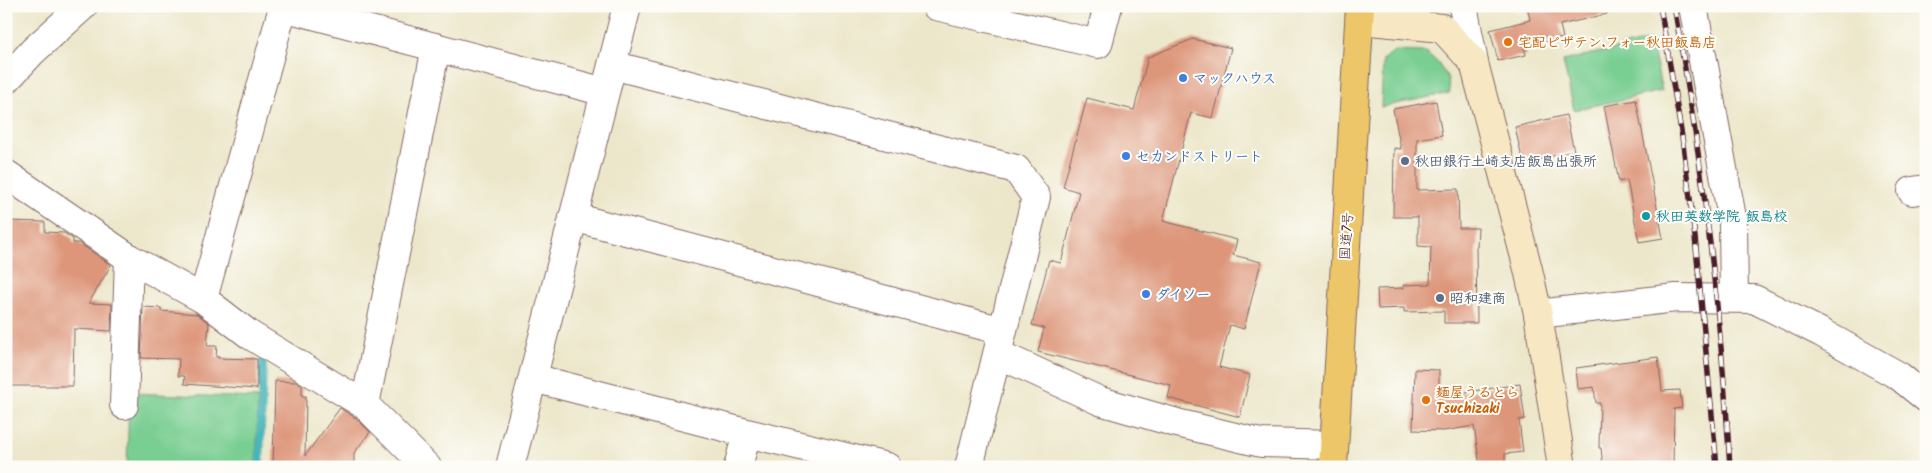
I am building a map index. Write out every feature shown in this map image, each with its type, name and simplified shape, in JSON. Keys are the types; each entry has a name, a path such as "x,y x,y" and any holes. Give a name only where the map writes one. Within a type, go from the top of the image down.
{"highway":[{"name":"国道7号","path":"1333,456 1360,13"}],"street":[{"path":"6,80 33,51 83,6"},
{"path":"510,467 627,6"},
{"path":"936,6 1098,44 1108,6"},
{"path":"1463,6 1474,63 1526,259 1538,314 1562,467"},
{"path":"1693,6 1732,223 1734,298"},
{"path":"203,299 283,7 605,92"},
{"path":"1360,13 1442,28 1474,63"},
{"path":"366,405 436,47"},
{"path":"612,65 1016,169 1036,197 969,467"},
{"path":"6,174 129,258 203,299 250,335 366,405 427,467"},
{"path":"573,217 1001,342 1100,401 1261,443 1333,456"},
{"path":"124,404 129,258"},
{"path":"1538,314 1676,298 1754,299 1820,332 1899,376 1926,398"},
{"path":"533,378 887,467"},
{"path":"738,467 746,433"}],"green space":[{"path":"1651,40 1662,91 1574,110 1563,61"},
{"path":"1394,51 1426,52 1437,62 1447,76 1450,93 1381,107 1383,60"},
{"path":"129,393 258,398 256,467 127,467"}],"building":[{"path":"1527,6 1606,6 1607,14 1560,25 1563,38 1524,47 1526,55 1498,61 1490,30 1530,20"},
{"name":"ダイソー","path":"1193,39 1231,48 1213,118 1191,113 1163,221 1237,240 1233,255 1261,262 1244,329 1230,325 1219,367 1250,375 1240,417 1168,398 1171,385 1038,352 1044,328 1032,325 1049,260 1061,263 1079,192 1063,187 1087,98 1134,110 1148,57"},
{"path":"1636,100 1663,238 1639,242 1627,180 1619,182 1604,106"},
{"path":"1436,101 1442,135 1417,139 1417,190 1458,189 1459,228 1478,228 1476,247 1477,323 1444,323 1444,311 1404,312 1404,308 1378,309 1377,289 1404,288 1403,285 1430,284 1431,247 1418,246 1418,217 1393,217 1394,148 1401,149 1393,109"},
{"path":"1566,115 1574,151 1523,163 1515,127"},
{"path":"6,221 45,222 45,232 64,233 73,239 73,243 79,243 111,265 89,303 112,304 111,331 74,329 73,386 6,386"},
{"path":"143,307 161,308 161,311 197,314 209,323 207,346 217,346 216,357 257,359 257,389 184,384 185,376 178,376 179,359 141,358"},
{"path":"1658,357 1662,391 1680,390 1682,408 1674,409 1673,467 1603,467 1601,448 1599,448 1600,403 1596,403 1594,387 1578,389 1576,368"},
{"path":"1415,369 1439,370 1439,396 1520,384 1525,419 1519,420 1523,452 1505,454 1505,467 1480,467 1474,426 1443,431 1413,430"},
{"path":"275,381 297,382 302,385 302,396 306,396 305,456 340,408 357,419 370,432 354,453 354,467 273,467"}],"waterway":[{"path":"260,467 263,362"}],"railway":[{"path":"1660,6 1682,137 1695,237 1717,467"},
{"path":"1674,6 1702,178 1716,294 1730,467"}],"place":[{"name":"宅配ピザテン.フォー秋田飯島店","path":"1508,42"},
{"name":"マックハウス","path":"1183,78"},
{"name":"セカンドストリート","path":"1126,156"},
{"name":"秋田銀行土崎支店飯島出張所","path":"1405,161"},
{"name":"秋田英数学院 飯島校","path":"1646,216"},
{"name":"ダイソー","path":"1146,294"},
{"name":"昭和建商","path":"1440,298"},
{"name":"麺屋うるとら Tsuchizaki","path":"1426,400"}]}
